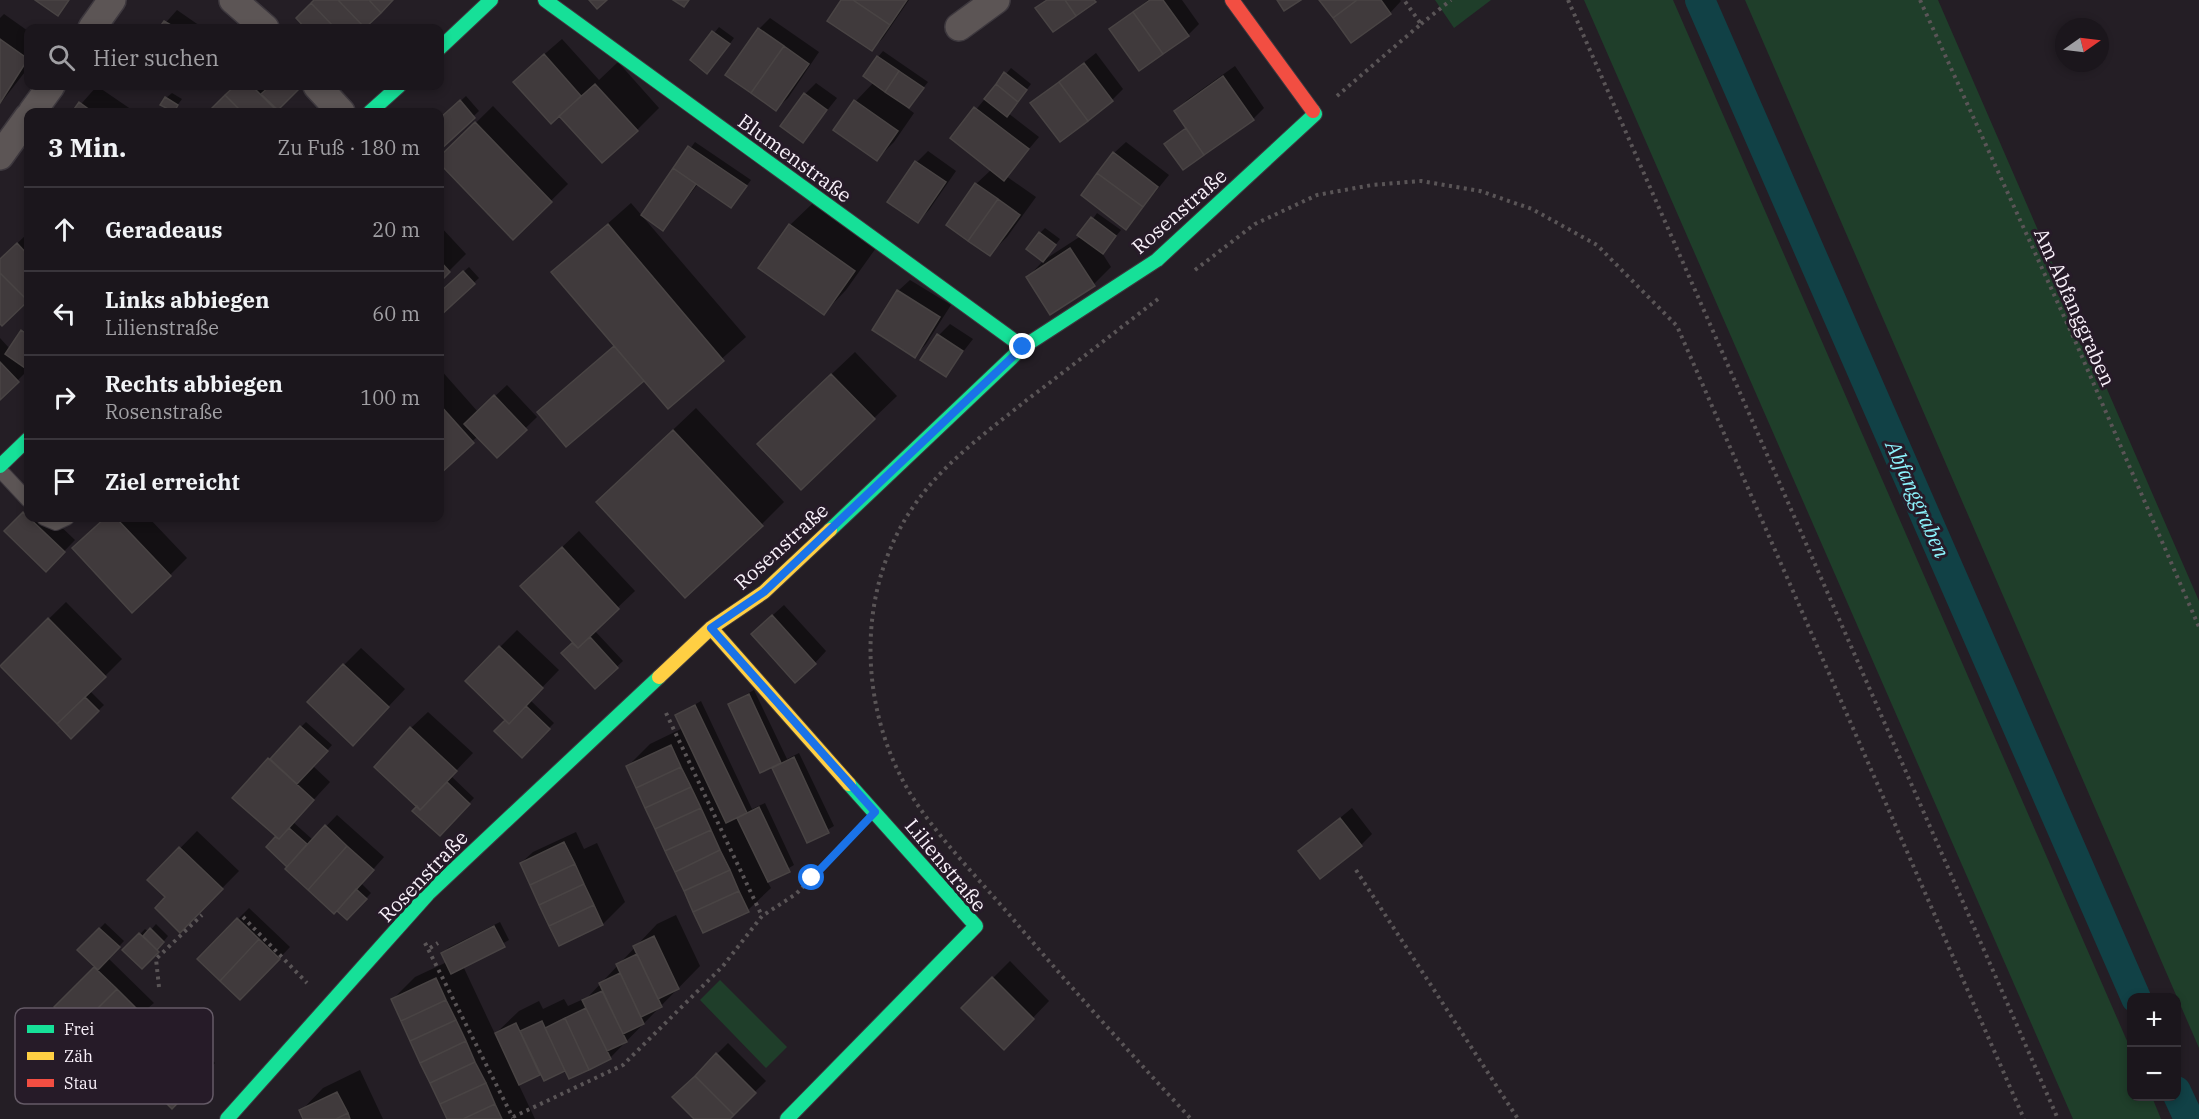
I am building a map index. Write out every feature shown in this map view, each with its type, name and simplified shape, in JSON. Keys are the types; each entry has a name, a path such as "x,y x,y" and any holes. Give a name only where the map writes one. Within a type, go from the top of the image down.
{"street":[{"path":"95,24 112,0"},
{"path":"444,44 491,0"},
{"name":"Blumenstraße","path":"545,0 1023,347"},
{"path":"958,27 996,0"},
{"path":"1232,0 1315,114"},
{"path":"35,108 48,90"},
{"path":"321,90 337,108"},
{"path":"374,108 395,90"},
{"name":"Rosenstraße","path":"227,1119 428,894 711,628 764,592 1023,347 1157,260 1315,114"},
{"path":"0,156 24,123"},
{"path":"0,468 24,443"},
{"name":"Lilienstraße","path":"711,628 976,926 787,1119"}],"lane":[{"path":"0,468 24,495"}],"path":[{"path":"1404,0 1421,24"},
{"path":"1315,114 1451,0"},
{"path":"1568,0 2058,1119"},
{"name":"Am Abfanggraben","path":"1920,0 2071,332 2199,627"},
{"path":"1190,274 1255,224 1317,195 1372,185 1421,181 1480,191 1532,209 1596,245 1634,281 1677,326 2024,1119"},
{"path":"1162,296 966,448 935,479 912,509 889,556 874,602 871,646 873,698 887,749 919,807 1095,1016 1191,1119"},
{"path":"646,689 662,706 762,916"},
{"path":"405,921 430,948 513,1118 623,1065 723,966 762,916 796,894 875,812"},
{"path":"1356,870 1518,1119"},
{"path":"159,987 156,959 202,915"},
{"path":"243,917 329,1006"},
{"path":"430,948 438,943"}],"green space":[{"path":"1435,0 1491,0 1454,28"},
{"path":"1584,0 1673,0 2127,1041 2127,1101 2154,1101 2161,1119 2073,1119"},
{"path":"1745,0 1938,0 2199,601 2199,1048 2181,1006 2181,993 2175,993"},
{"path":"720,980 787,1047 766,1068 700,1000"}],"building":[{"path":"35,0 69,0 58,16"},
{"path":"314,0 338,0 361,24 331,24 311,3"},
{"path":"338,0 369,0 381,13 369,24 361,24"},
{"path":"369,0 393,0 381,13"},
{"path":"589,0 607,0 597,9"},
{"path":"673,0 689,0 684,7"},
{"path":"841,0 853,0 890,25 872,51 827,21"},
{"path":"853,0 907,0 890,25"},
{"path":"1047,0 1065,0 1076,16 1053,32 1035,8"},
{"path":"1065,0 1094,0 1096,2 1076,16"},
{"path":"1150,0 1163,0 1189,36 1163,54 1133,12"},
{"path":"1277,0 1301,0 1284,11"},
{"path":"1319,0 1357,0 1333,18"},
{"path":"1357,0 1381,0 1391,14 1351,43 1333,18"},
{"path":"311,3 331,24 301,24 296,18"},
{"path":"1133,12 1163,54 1139,71 1109,29"},
{"path":"758,28 784,46 751,93 725,75"},
{"path":"712,31 730,44 707,74 690,60"},
{"path":"0,39 24,56 24,65 0,103"},
{"path":"784,46 809,64 776,111 751,93"},
{"path":"544,54 581,96 551,124 513,82"},
{"path":"877,56 899,71 885,92 863,76"},
{"path":"1084,63 1113,101 1088,121 1059,82"},
{"path":"899,71 924,88 909,108 885,92"},
{"path":"1004,72 1027,90 1018,102 996,84"},
{"path":"1223,76 1254,120 1204,155 1174,111"},
{"path":"1059,82 1088,121 1060,142 1030,103"},
{"path":"595,84 638,131 602,163 559,116"},
{"path":"996,84 1018,102 1007,117 984,99"},
{"path":"231,90 256,90 274,108 238,108 225,95"},
{"path":"266,90 298,90 280,108 276,108 261,94"},
{"path":"804,93 827,110 803,143 780,126"},
{"path":"225,95 238,108 212,108"},
{"path":"165,97 178,105 176,108 166,108 160,105"},
{"path":"460,100 475,118 444,146 444,114"},
{"path":"854,100 898,131 877,161 833,130"},
{"path":"79,102 87,108 75,108"},
{"path":"974,107 1029,149 1004,181 950,138"},
{"path":"475,122 552,202 513,240 444,168 444,152"},
{"path":"1186,128 1204,155 1183,170 1164,144"},
{"path":"688,146 747,186 731,208 673,168"},
{"path":"1113,152 1158,187 1143,207 1097,173"},
{"path":"915,161 946,182 918,223 887,202"},
{"path":"673,168 696,184 663,231 641,215"},
{"path":"1097,173 1143,207 1126,230 1081,195"},
{"path":"975,183 998,199 968,241 946,225"},
{"path":"998,199 1020,215 990,256 968,241"},
{"path":"1091,217 1116,236 1103,254 1077,235"},
{"path":"608,224 724,361 668,409 551,272"},
{"path":"789,224 855,271 824,315 758,268"},
{"path":"1039,232 1056,245 1043,262 1026,249"},
{"path":"17,243 24,251 24,297 0,273 0,259"},
{"path":"1070,248 1095,286 1050,315 1026,277"},
{"path":"444,265 450,272 444,278"},
{"path":"463,271 475,284 444,312 444,288"},
{"path":"0,273 24,297 24,305 2,326 0,324"},
{"path":"897,290 940,317 915,358 872,330"},
{"path":"21,330 24,332 24,367 5,354"},
{"path":"937,334 963,351 946,377 920,360"},
{"path":"614,346 644,381 566,447 537,412"},
{"path":"0,362 19,382 0,400"},
{"path":"831,374 875,419 801,490 757,444"},
{"path":"494,395 527,430 497,458 464,424"},
{"path":"444,409 474,443 444,470"},
{"path":"673,430 763,526 685,598 596,502"},
{"path":"23,512 24,522 34,522 65,552 46,572 4,531"},
{"path":"101,522 120,522 171,576 132,613 72,548"},
{"path":"562,547 619,609 578,648 520,586"},
{"path":"772,615 816,664 795,683 751,634"},
{"path":"48,618 106,677 57,724 0,666"},
{"path":"590,637 618,668 595,689 561,653 572,643 578,648"},
{"path":"499,646 543,688 509,724 465,681"},
{"path":"343,664 389,707 353,746 307,702"},
{"path":"749,694 781,763 760,773 728,704"},
{"path":"85,697 99,711 71,739 57,724"},
{"path":"695,705 747,813 726,823 675,715"},
{"path":"526,706 550,729 522,758 494,731 505,720 509,724"},
{"path":"300,726 328,751 297,784 270,759"},
{"path":"410,727 457,771 420,810 374,767"},
{"path":"671,745 681,767 636,788 626,766"},
{"path":"794,757 829,833 807,843 772,768"},
{"path":"268,758 314,800 279,839 232,798"},
{"path":"681,767 691,787 645,808 636,788"},
{"path":"447,782 470,804 440,836 412,811 417,806 420,810"},
{"path":"691,787 701,808 655,829 645,808"},
{"path":"759,807 790,872 768,882 737,818"},
{"path":"701,808 711,830 665,851 655,829"},
{"path":"1340,818 1362,846 1320,879 1298,851"},
{"path":"325,825 347,846 308,890 285,869"},
{"path":"289,828 307,844 287,867 266,847 275,837 279,839"},
{"path":"711,830 720,850 675,872 665,851"},
{"path":"564,842 575,864 530,885 520,863"},
{"path":"347,846 374,870 334,914 308,890"},
{"path":"179,847 223,889 180,933 155,908 165,897 147,880"},
{"path":"720,850 730,870 684,891 675,872"},
{"path":"575,864 584,884 539,905 530,885"},
{"path":"730,870 739,891 693,912 684,891"},
{"path":"584,884 594,905 549,926 539,905"},
{"path":"356,889 367,899 347,920 337,911"},
{"path":"739,891 749,912 703,933 693,912"},
{"path":"594,905 603,925 559,946 549,926"},
{"path":"237,918 259,939 220,981 197,959"},
{"path":"494,926 505,947 451,974 441,953"},
{"path":"99,928 120,947 98,970 77,950"},
{"path":"150,928 164,942 157,950 143,936"},
{"path":"139,933 159,952 142,969 122,950"},
{"path":"654,936 679,989 658,999 633,946"},
{"path":"259,939 280,959 240,1000 220,981"},
{"path":"637,954 662,1007 641,1017 616,964"},
{"path":"94,967 117,989 98,1008 54,1007"},
{"path":"620,973 644,1024 623,1034 599,983"},
{"path":"992,977 1034,1019 1004,1050 961,1008"},
{"path":"436,978 446,1000 401,1021 391,999"},
{"path":"117,989 136,1008 98,1008"},
{"path":"602,991 627,1042 607,1051 582,1000"},
{"path":"446,1000 456,1020 410,1041 401,1021"},
{"path":"586,1008 611,1059 589,1070 565,1018"},
{"path":"565,1018 589,1070 569,1079 545,1028"},
{"path":"456,1020 466,1041 420,1063 410,1041"},
{"path":"542,1021 565,1071 544,1081 520,1031"},
{"path":"516,1023 540,1075 519,1085 495,1033"},
{"path":"466,1041 475,1062 430,1083 420,1063"},
{"path":"716,1053 756,1093 734,1115 695,1076"},
{"path":"475,1062 486,1083 440,1104 430,1083"},
{"path":"695,1076 734,1115 730,1119 694,1119 672,1097"},
{"path":"486,1083 495,1104 463,1119 447,1119 440,1104"},
{"path":"337,1092 348,1113 336,1119 303,1119 299,1110"},
{"path":"167,1104 177,1104 172,1109"},
{"path":"495,1104 502,1119 463,1119"},
{"path":"348,1113 350,1119 336,1119"}],"waterway":[{"name":"Abfanggraben","path":"1700,0 2134,993"},
{"name":"Abfanggraben","path":"2181,1101 2189,1119"}],"traffic: fast":[{"path":"444,44 491,0"},
{"path":"545,0 1023,347"},
{"path":"374,108 395,90"},
{"path":"830,530 1023,347 1157,260 1315,114 1313,111"},
{"path":"0,466 24,443"},
{"path":"227,1119 428,894 659,677"},
{"path":"787,1119 976,926 849,784"}],"traffic: slow":[{"path":"659,677 711,628 764,592 830,530"},
{"path":"711,628 849,784"}],"traffic: jam":[{"path":"1232,0 1313,111"}],"route":[{"path":"812,878 875,812 711,628 764,592 1023,347"}]}
